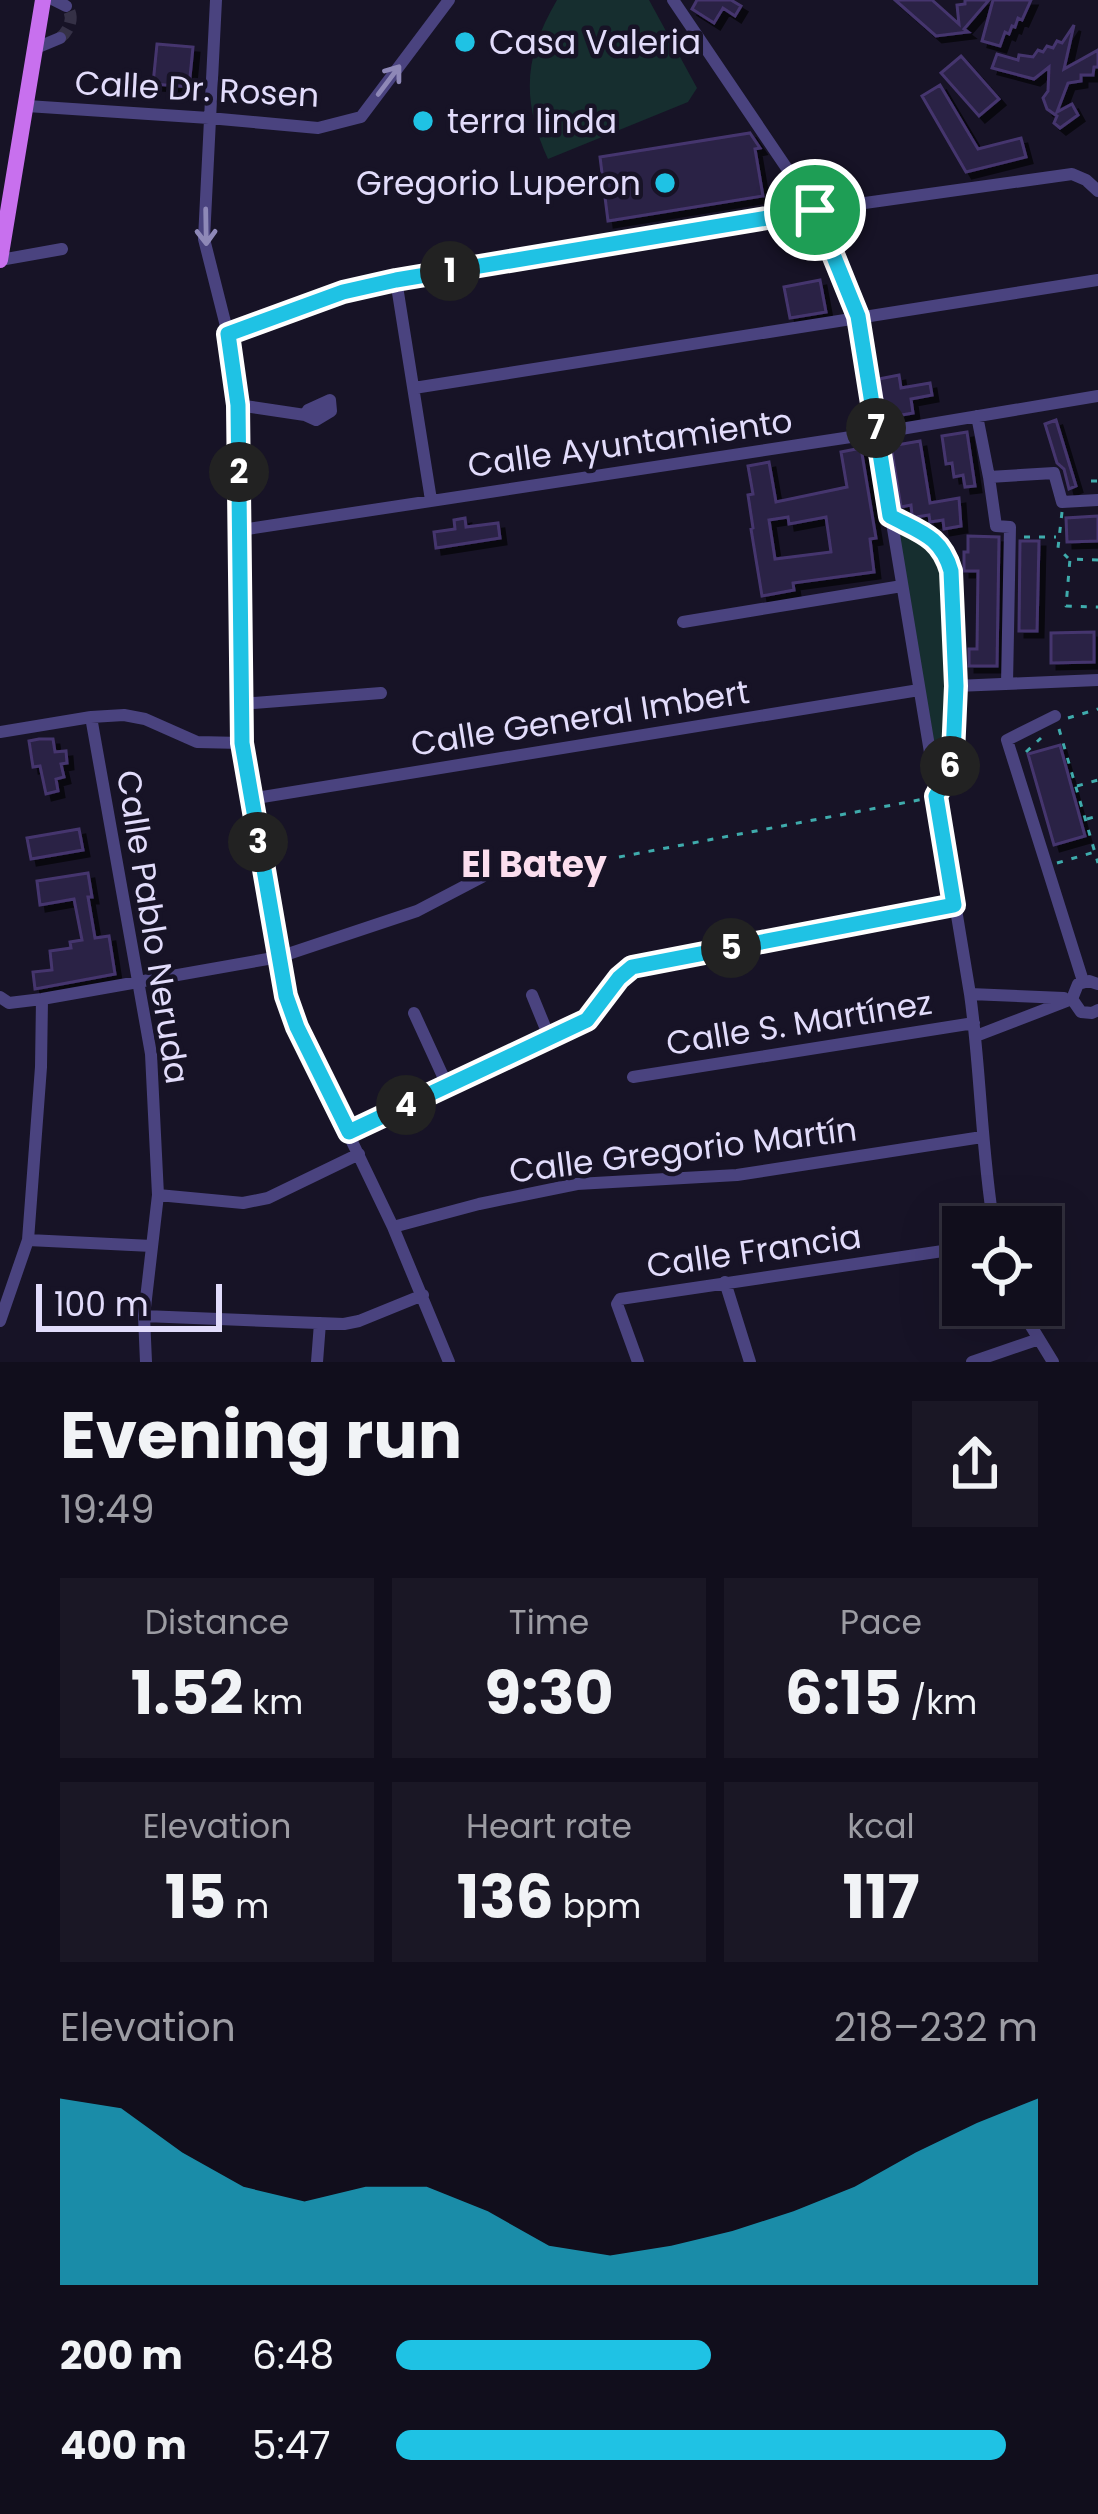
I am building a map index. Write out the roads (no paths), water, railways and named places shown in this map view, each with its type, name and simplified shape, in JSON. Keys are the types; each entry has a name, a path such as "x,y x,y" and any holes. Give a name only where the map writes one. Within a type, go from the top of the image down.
{"main road":[{"path":"0,260 43,0"}],"street":[{"path":"216,0 204,239 228,334 238,405 242,743 250,800 286,996 393,1227 448,1362"},
{"name":"Calle Dr. Rosen","path":"27,106 319,128 362,117 449,0"},
{"path":"673,0 815,210 858,316 970,994 991,1206"},
{"path":"36,48 60,38"},
{"path":"228,334 343,292 396,280 815,210 1072,174 1098,191"},
{"path":"0,260 62,249"},
{"path":"396,280 431,500"},
{"path":"414,388 1098,280"},
{"name":"Calle Ayuntamiento","path":"241,530 1098,396"},
{"path":"238,405 304,415"},
{"path":"977,416 996,526 1010,527 1007,684"},
{"path":"989,477 1054,473 1063,502 1098,500"},
{"path":"890,516 932,538 946,553 951,571 956,686 953,754 936,796"},
{"path":"683,622 902,586"},
{"path":"956,686 1098,680"},
{"name":"Calle General Imbert","path":"250,800 919,690"},
{"path":"241,704 381,693"},
{"path":"0,731 91,717 135,716 197,742 242,743"},
{"path":"1054,716 1007,740 1091,982 1075,988 1072,999"},
{"name":"Calle Pablo Neruda","path":"91,717 151,1054 158,1195 144,1316 146,1362"},
{"path":"0,997 9,1003 42,999 279,957 417,911 482,877"},
{"path":"349,1132 592,1016 632,967 954,905"},
{"path":"970,994 1072,999 1082,1012 1098,1010"},
{"path":"532,995 550,1039"},
{"path":"0,1321 28,1240 42,999"},
{"name":"Calle S. Martínez","path":"633,1077 975,1030 1072,999"},
{"path":"414,1013 447,1085"},
{"name":"Calle Gregorio Martín","path":"393,1227 577,1184 737,1175 982,1137"},
{"path":"158,1195 243,1203 268,1198 359,1154"},
{"path":"28,1240 152,1246"},
{"name":"Calle Francia","path":"638,1362 617,1304 620,1299 942,1251"},
{"path":"725,1282 750,1362"},
{"path":"144,1316 352,1323 423,1295"},
{"path":"317,1362 320,1323"},
{"path":"1032,1326 1053,1362"},
{"path":"972,1362 1039,1339"}],"tunnel":[{"path":"60,38 70,23 66,6"}],"place":[{"name":"Casa Valeria","path":"465,42"},
{"name":"terra linda","path":"423,121"},
{"name":"Gregorio Luperon","path":"665,183"}],"district":[{"name":"El Batey","path":"534,864"}]}
